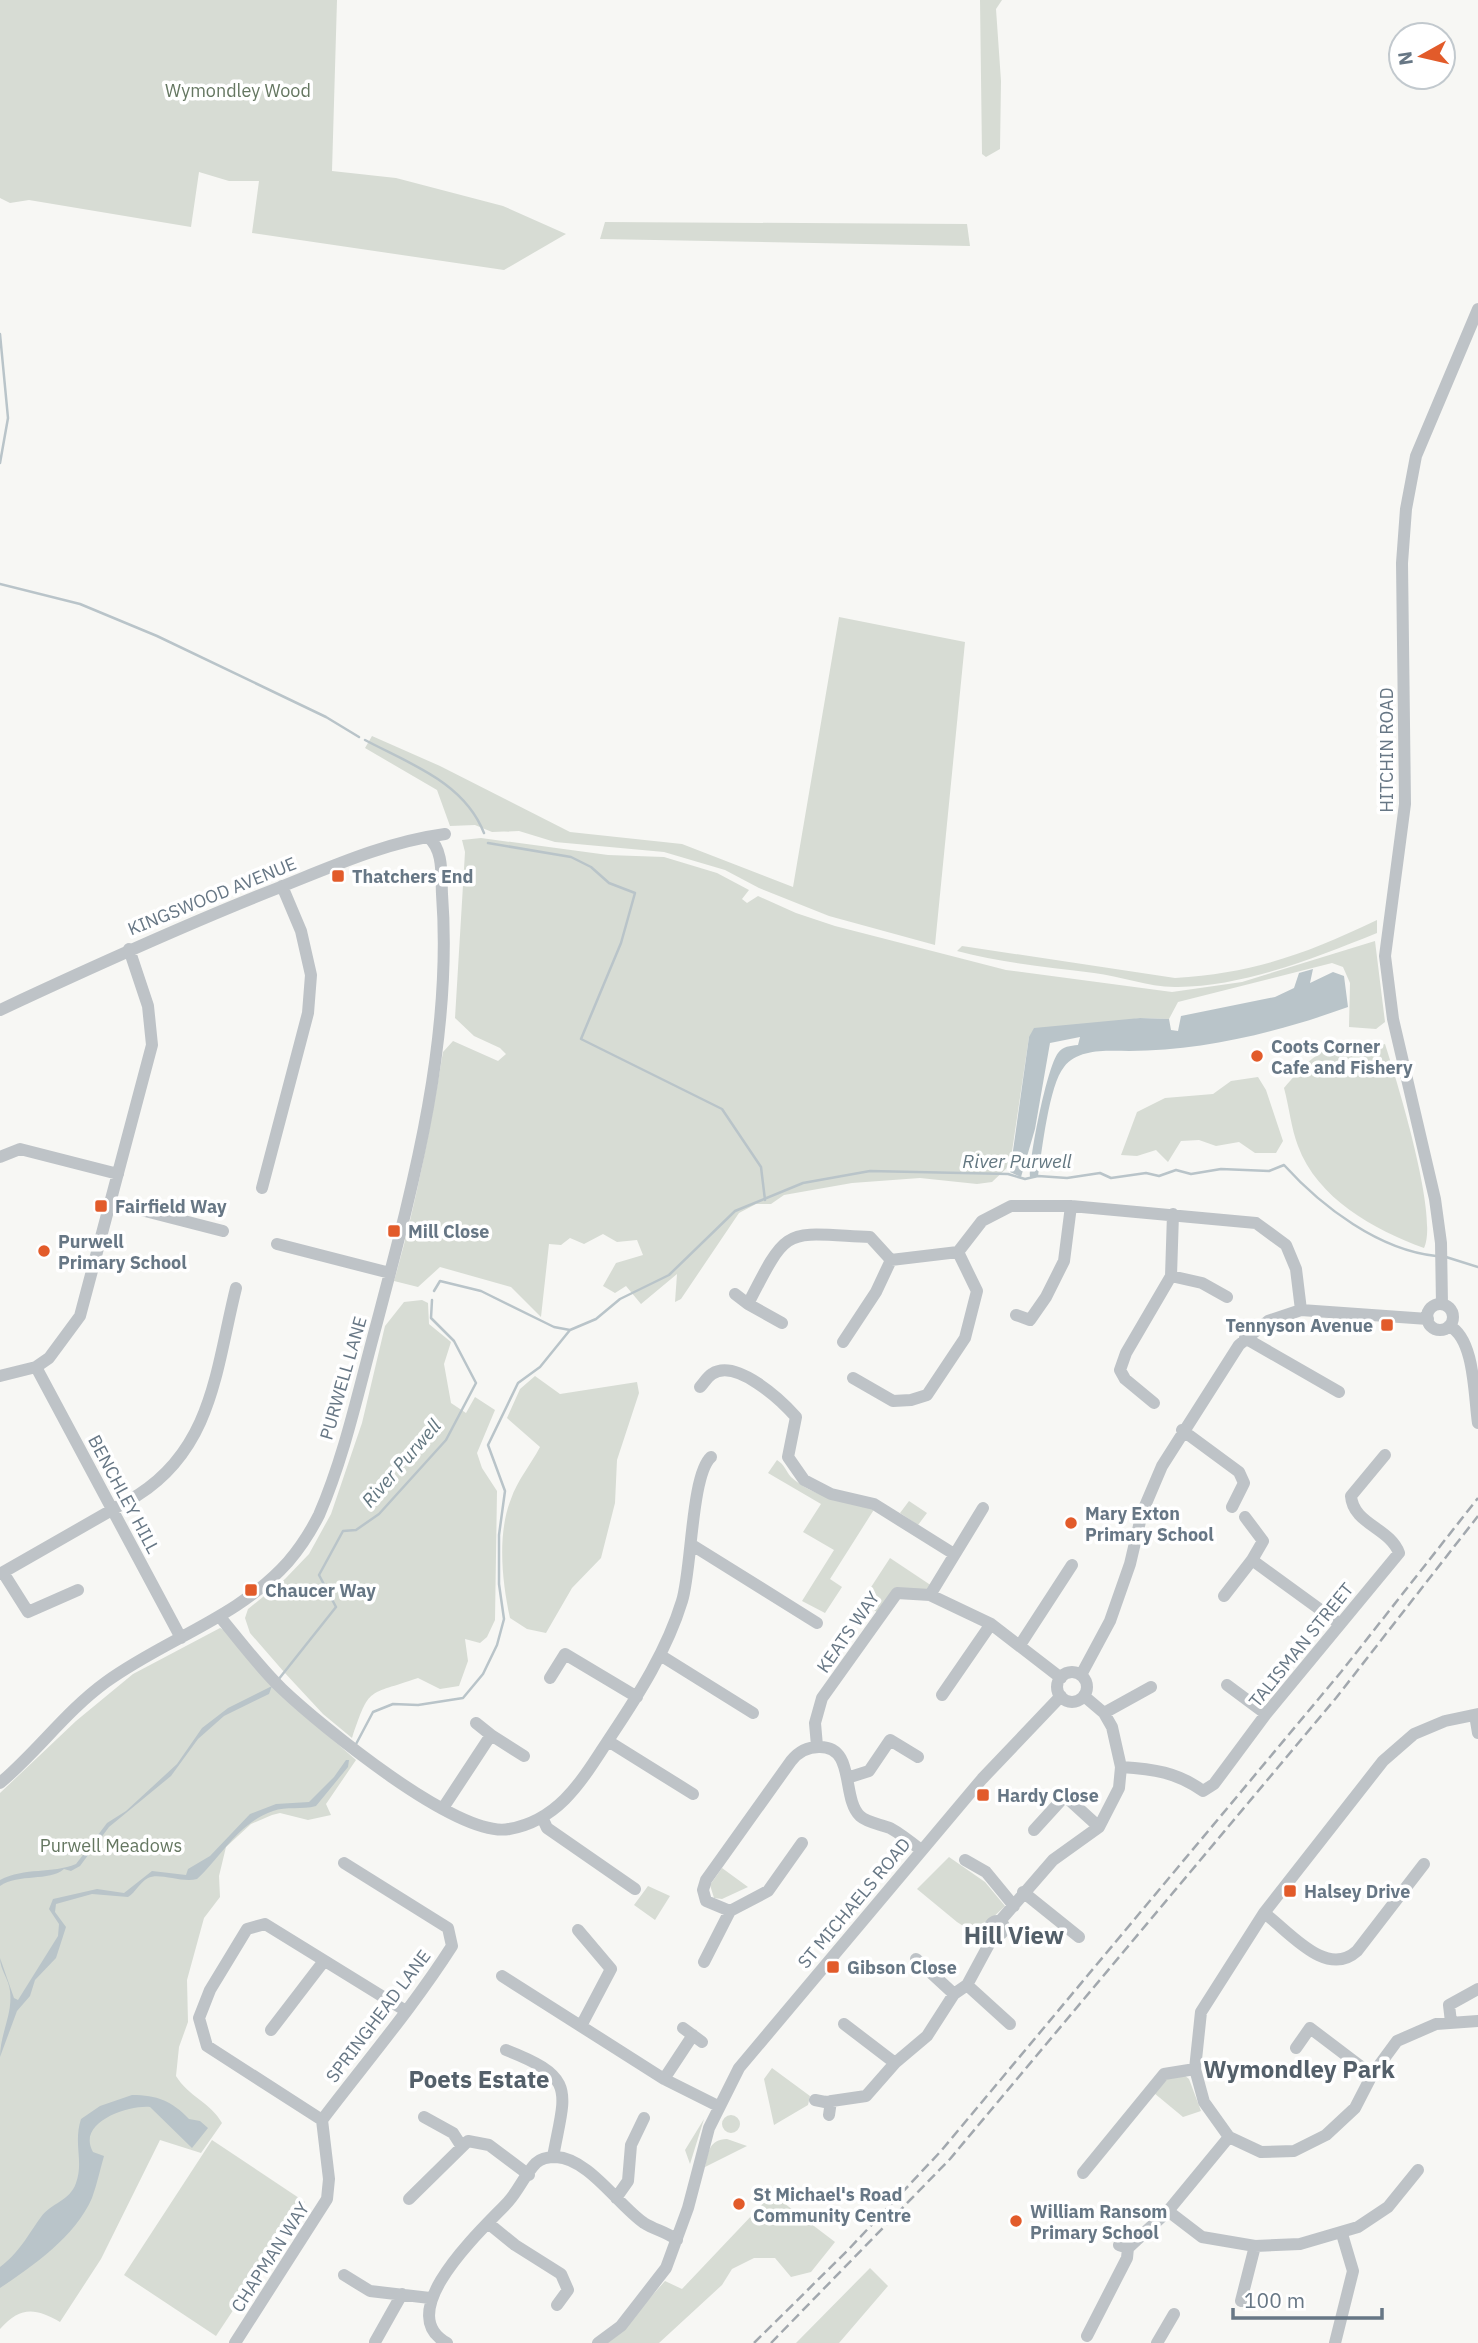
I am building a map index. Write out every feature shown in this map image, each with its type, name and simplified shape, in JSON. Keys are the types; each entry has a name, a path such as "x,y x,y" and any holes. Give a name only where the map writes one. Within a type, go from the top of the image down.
{"street":[{"name":"HITCHIN ROAD","path":"1442,1304 1442,1268 1435,1199 1393,1019 1385,956 1405,804 1402,563 1406,509 1416,456 1478,309"},
{"name":"KINGSWOOD AVENUE","path":"0,1010 129,949 282,886 378,849 445,834"},
{"name":"PURWELL LANE","path":"0,1783 105,1682 220,1618 253,1594 288,1561 317,1518 341,1447 390,1273 415,1175 434,1064 445,967 439,852 428,836"},
{"path":"262,1188 308,1013 311,975 300,931 282,886"},
{"path":"0,1376 36,1367 49,1358 80,1316 152,1045 148,1006 129,949"},
{"path":"0,1157 20,1149 118,1174"},
{"path":"110,1202 223,1231"},
{"path":"891,1260 958,1252 982,1221 1011,1206 1071,1206 1256,1223 1286,1245 1296,1269 1301,1310"},
{"path":"1016,1315 1030,1320 1046,1297 1064,1261 1071,1206"},
{"path":"1154,1402 1125,1379 1120,1370 1126,1353 1171,1276 1173,1214"},
{"path":"748,1304 775,1251 787,1239 804,1234 870,1237 891,1260"},
{"path":"277,1244 390,1273"},
{"path":"853,1378 893,1401 927,1395 965,1338 977,1291 958,1252"},
{"path":"843,1342 876,1292 891,1260"},
{"path":"1171,1276 1202,1283 1227,1297"},
{"path":"78,1590 28,1612 2,1574 159,1481 180,1459 200,1428 236,1288"},
{"path":"735,1294 782,1323"},
{"path":"1428,1319 1433,1307 1442,1304 1452,1312 1450,1326"},
{"path":"1081,1675 1110,1621 1156,1478 1182,1430 1245,1338 1268,1321 1301,1310 1428,1319 1436,1329 1450,1326 1457,1329 1465,1344 1478,1423"},
{"path":"1245,1338 1339,1392"},
{"name":"BENCHLEY HILL","path":"36,1367 181,1638"},
{"path":"701,1387 711,1374 733,1370 760,1385 782,1400 796,1417 788,1457 804,1480 831,1494 874,1504 954,1554"},
{"path":"1182,1430 1238,1472 1244,1483 1231,1507"},
{"name":"TALISMAN STREET","path":"1121,1767 1161,1770 1188,1780 1203,1791 1214,1784 1266,1714 1399,1553 1395,1543 1357,1513 1352,1505 1351,1496 1385,1455"},
{"path":"220,1618 282,1689 352,1750 473,1824 508,1830 541,1817 571,1796 637,1697 660,1655 682,1601 692,1545 698,1486 711,1457"},
{"path":"930,1595 983,1508"},
{"path":"1224,1596 1264,1541 1245,1517"},
{"path":"692,1545 817,1623"},
{"path":"1252,1560 1340,1624"},
{"path":"1020,1645 1072,1565"},
{"name":"KEATS WAY","path":"817,1746 815,1723 822,1698 897,1592 930,1595 991,1624 1061,1678"},
{"path":"942,1695 991,1624"},
{"path":"550,1678 565,1654 637,1697"},
{"path":"660,1655 754,1713"},
{"path":"1069,1672 1081,1675 1087,1688 1084,1696 1073,1702 1060,1696 1057,1689 1061,1678 1069,1672"},
{"path":"1227,1685 1266,1714"},
{"path":"1104,1713 1151,1688"},
{"name":"ST MICHAELS ROAD","path":"677,2240 701,2152 718,2106 739,2068 1009,1748 1060,1696"},
{"path":"815,2100 831,2101 866,2096 895,2063 926,2036 954,1994 967,1984 994,1935 1004,1931 1000,1922 1023,1892 1053,1860 1099,1827 1119,1788 1121,1767 1118,1746 1104,1713 1084,1696"},
{"path":"1478,1733 1477,1715 1430,1727 1393,1749 1264,1913 1201,2012 1195,2069 1204,2102 1229,2137 1261,2152 1294,2151 1326,2134 1355,2108 1372,2075 1397,2041 1436,2024 1478,2021"},
{"path":"477,1723 524,1756"},
{"path":"443,1808 491,1735"},
{"path":"847,1778 869,1772 890,1740 918,1758"},
{"path":"608,1741 693,1794"},
{"path":"730,1911 706,1900 703,1890 706,1880 795,1756 817,1746 836,1754 845,1766 852,1803 859,1815 898,1833 921,1850"},
{"path":"1034,1830 1065,1796 1099,1827"},
{"path":"541,1817 547,1828 635,1889"},
{"path":"704,1962 730,1911 768,1891 802,1843"},
{"path":"965,1860 986,1872 1014,1906"},
{"name":"SPRINGHEAD LANE","path":"323,2120 452,1946 448,1928 344,1863"},
{"path":"1264,1913 1322,1958 1343,1960 1357,1951 1424,1864"},
{"path":"1023,1892 1079,1937"},
{"path":"323,2120 207,2046 199,2018 210,1990 247,1929 265,1924 406,2011"},
{"path":"578,1930 617,1971 580,2026"},
{"path":"916,1959 954,1994"},
{"path":"271,2030 324,1961"},
{"path":"502,1976 664,2079 718,2106"},
{"path":"967,1984 1010,2024"},
{"path":"1451,2022 1449,2004 1478,1989"},
{"path":"844,2024 895,2063"},
{"path":"1296,2048 1310,2028 1372,2075"},
{"path":"664,2079 692,2035"},
{"path":"506,2050 547,2068 564,2095 564,2114 553,2157"},
{"path":"1083,2173 1164,2074 1195,2069"},
{"path":"829,2115 831,2101"},
{"path":"424,2117 453,2133 462,2147"},
{"path":"616,2198 628,2181 631,2145 644,2118"},
{"name":"CHAPMAN WAY","path":"235,2343 327,2199 329,2179 323,2120"},
{"path":"1087,2336 1128,2258 1124,2247 1168,2211 1229,2137"},
{"path":"409,2199 468,2141 482,2142 529,2175"},
{"path":"447,2343 433,2329 429,2315 430,2298 465,2248 529,2175 537,2162 553,2157 578,2164 643,2222 677,2240 666,2268 648,2294 621,2326 598,2343"},
{"path":"1168,2211 1202,2237 1255,2246 1300,2244 1342,2234 1358,2227 1388,2207 1418,2170"},
{"path":"488,2223 504,2238 562,2274 568,2290 557,2305"},
{"path":"1335,2343 1353,2271 1342,2234"},
{"path":"1241,2301 1255,2246"},
{"path":"344,2275 370,2291 430,2298"},
{"path":"374,2342 402,2294"},
{"path":"1157,2343 1174,2314"}],"green space":[{"name":"Wymondley Wood","path":"0,0 337,0 332,171 396,178 503,206 566,234 504,270 252,233 259,181 229,181 199,172 191,227 29,200 10,203 0,198"},
{"path":"980,0 1002,0 996,9 1001,81 1000,149 986,157 982,154"},
{"path":"605,222 967,224 970,246 600,239"},
{"path":"839,617 965,642 935,945 829,916 759,888 725,870 664,852 555,842 519,831 492,832 475,825 450,826 437,790 365,748 372,736 440,766 570,832 682,844 793,887"},
{"path":"481,838 608,855 664,857 717,873 749,890 742,899 747,903 758,896 835,926 1006,970 1172,992 1242,982 1375,941 1385,1022 1376,1029 1349,1027 1350,983 1343,967 1332,963 1178,1002 1169,1019 1140,1018 1029,1037 1010,1165 992,1182 977,1184 920,1178 852,1183 784,1195 771,1204 756,1204 739,1213 681,1299 675,1302 677,1274 641,1304 626,1286 615,1293 603,1286 616,1263 643,1255 637,1240 617,1242 603,1234 584,1244 570,1238 561,1245 549,1244 541,1317 511,1287 440,1267 418,1287 394,1281 422,1167 443,1052 453,1041 498,1061 506,1054 500,1048 474,1036 455,1018 465,852 462,840"},
{"path":"1377,920 1377,933 1279,969 1229,982 1178,987 1008,962 957,951 962,946 1175,978 1230,972 1279,960 1327,943"},
{"path":"1348,1043 1357,1052 1385,1044 1415,1148 1426,1208 1427,1232 1424,1248 1386,1232 1349,1210 1319,1181 1298,1146 1284,1088 1320,1053"},
{"path":"1258,1077 1266,1090 1283,1141 1276,1153 1255,1153 1239,1142 1216,1146 1199,1140 1181,1141 1168,1162 1156,1150 1137,1156 1121,1155 1137,1112 1165,1098 1213,1094 1231,1081"},
{"path":"422,1300 428,1303 429,1324 451,1342 444,1364 451,1403 466,1413 475,1397 495,1410 477,1453 482,1468 497,1491 495,1620 487,1637 480,1643 465,1639 468,1661 459,1686 440,1689 418,1678 379,1691 367,1700 352,1738 323,1714 284,1672 250,1633 245,1618 248,1609 285,1579 309,1554 331,1514 362,1423 385,1326 404,1302"},
{"path":"535,1376 560,1394 637,1382 639,1393 617,1460 615,1503 601,1558 572,1588 546,1633 527,1629 510,1618 502,1558 504,1527 511,1499 540,1447 507,1418 520,1389"},
{"path":"777,1460 791,1477 809,1489 831,1498 875,1508 830,1579 842,1587 825,1613 802,1601 834,1550 803,1532 821,1504 768,1473"},
{"path":"909,1501 927,1513 918,1525 900,1513"},
{"path":"890,1558 932,1586 929,1590 896,1588 878,1613 862,1601"},
{"name":"Purwell Meadows","path":"220,1628 228,1632 278,1692 356,1760 326,1804 331,1815 308,1820 280,1813 272,1815 251,1824 226,1847 219,1876 220,1897 204,1918 187,1980 188,2022 179,2047 176,2076 222,2123 201,2153 160,2140 101,2259 60,2322 43,2314 28,2312 15,2316 0,2329 0,1793 76,1721 133,1674"},
{"path":"949,1857 985,1882 1005,1906 987,1923 985,1940 957,1922 917,1889"},
{"path":"722,1868 748,1887 722,1899 714,1898 710,1885"},
{"path":"648,1886 670,1896 655,1920 634,1905"},
{"path":"772,2068 810,2096 808,2105 774,2125 764,2079"},
{"path":"1184,2075 1189,2079 1201,2111 1183,2117 1154,2093 1165,2078"},
{"path":"727,2115 735,2115 740,2124 738,2131 727,2133 722,2128 722,2120"},
{"path":"704,2119 690,2164 685,2150"},
{"path":"727,2139 747,2146 705,2167 713,2144"},
{"path":"212,2140 305,2202 216,2336 124,2275"},
{"path":"772,2194 835,2242 811,2272 791,2277 775,2258 754,2258 732,2269 722,2285 659,2343 602,2343 623,2328 665,2281 682,2289"},
{"path":"870,2268 888,2286 839,2343 796,2343"}],"water":[{"path":"1313,969 1310,983 1333,972 1344,976 1348,1007 1268,1032 1213,1044 1157,1050 1094,1052 1070,1061 1064,1067 1054,1088 1038,1176 1030,1178 1032,1152 1049,1076 1058,1053 1067,1047 1078,1045 1080,1037 1050,1043 1035,1129 1021,1177 1010,1172 1029,1037 1034,1028 1140,1018 1169,1019 1171,1030 1178,1031 1181,1016 1275,997 1294,988 1299,973"},
{"path":"272,1686 269,1694 224,1716 198,1739 171,1776 109,1827 80,1866 71,1871 64,1869 58,1873 16,1880 0,1886 0,1880 9,1876 76,1864 107,1823 126,1811 177,1764 202,1728 228,1708"},
{"path":"346,1760 349,1760 348,1767 316,1806 278,1810 261,1816 240,1832 197,1879 153,1876 128,1897 92,1894 56,1904 55,1912 66,1927 56,1958 35,1980 30,1996 17,2011 0,2057 10,1999 0,1958 14,1998 18,2000 58,1936 59,1924 49,1909 53,1899 97,1889 124,1893 152,1871 186,1875 188,1869 210,1856 250,1814 276,1804 309,1802 334,1777"},
{"path":"132,2095 164,2100 189,2119 200,2121 208,2128 192,2148 150,2107 118,2112 98,2124 90,2141 93,2152 104,2156 92,2198 85,2212 52,2249 0,2288 0,2267 18,2250 45,2212 65,2198 76,2183 81,2119 100,2106"}],"waterway":[{"path":"0,334 8,418 0,463"},
{"path":"0,584 80,604 157,636 326,717 359,737"},
{"path":"365,740 434,776 449,787 475,815 484,833"},
{"path":"488,843 571,857 591,867 609,883 635,893 621,943 581,1039 722,1109 761,1167 765,1200"},
{"name":"River Purwell","path":"355,1746 373,1712 393,1704 418,1705 463,1698 483,1674 497,1645 504,1619 499,1584 499,1535 505,1491 488,1445 518,1383 540,1367 570,1330 596,1319 620,1299 669,1275 735,1211 803,1183 870,1171 1008,1174 1025,1179 1038,1176 1067,1178 1100,1173 1111,1178 1146,1173 1159,1176 1176,1170 1191,1174 1221,1169 1269,1171 1284,1165 1334,1211 1373,1236 1415,1252 1436,1256"},
{"name":"River Purwell","path":"1446,1257 1478,1267"},
{"name":"River Purwell","path":"434,1291 440,1281 481,1291 554,1327 570,1330"},
{"name":"River Purwell","path":"278,1680 336,1607 319,1575 343,1531 356,1530 379,1514 446,1440 476,1383 454,1341 431,1318 432,1300"}],"railway":[{"path":"754,2343 848,2250 941,2151 1341,1672 1478,1498"},
{"path":"771,2343 950,2159 1336,1698 1478,1516"}],"place":[{"name":"Thatchers End","path":"338,876"},
{"name":"Coots Corner Cafe and Fishery","path":"1257,1056"},
{"name":"Fairfield Way","path":"101,1206"},
{"name":"Mill Close","path":"394,1231"},
{"name":"Purwell Primary School","path":"44,1251"},
{"name":"Tennyson Avenue","path":"1387,1325"},
{"name":"Mary Exton Primary School","path":"1071,1523"},
{"name":"Chaucer Way","path":"251,1590"},
{"name":"Hardy Close","path":"983,1795"},
{"name":"Halsey Drive","path":"1290,1891"},
{"name":"Gibson Close","path":"833,1967"},
{"name":"St Michael's Road Community Centre","path":"739,2204"},
{"name":"William Ransom Primary School","path":"1016,2221"}],"district":[{"name":"Hill View","path":"1014,1935"},
{"name":"Wymondley Park","path":"1299,2069"},
{"name":"Poets Estate","path":"479,2079"}]}
